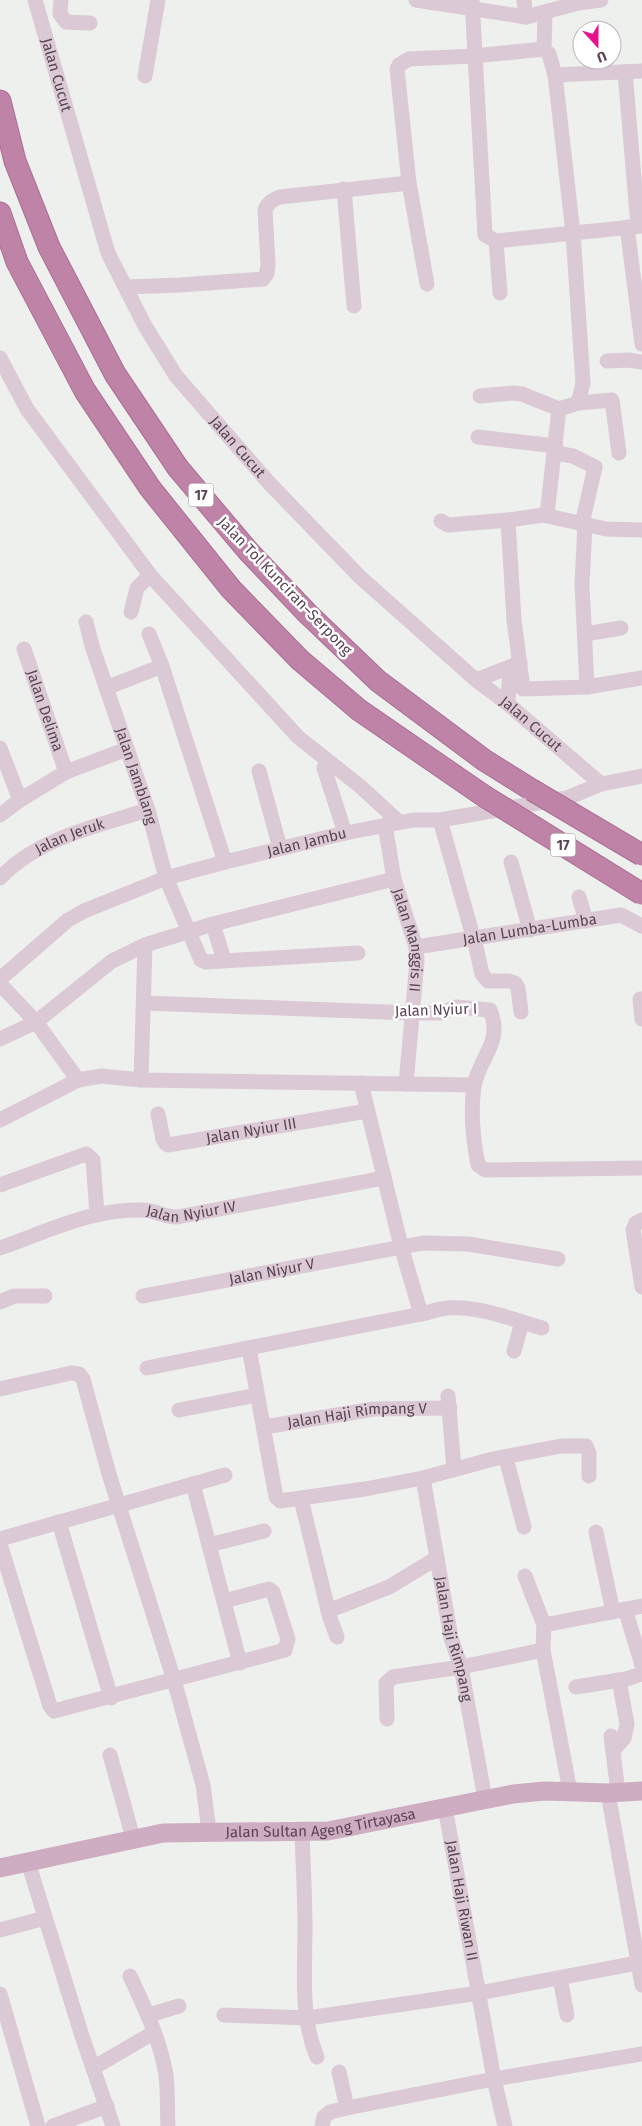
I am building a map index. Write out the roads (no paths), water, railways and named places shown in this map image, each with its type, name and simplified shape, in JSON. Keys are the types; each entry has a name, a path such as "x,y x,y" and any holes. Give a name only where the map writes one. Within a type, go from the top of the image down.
{"highway":[{"name":"Jalan Tol Kunciran–Serpong","path":"0,101 15,161 49,248 114,374 178,468 250,552 307,613 378,681 484,760 642,855"},
{"name":"17","path":"0,213 17,262 85,391 150,488 231,589 300,660 359,710 484,796 642,894"}],"main road":[{"name":"Jalan Sultan Ageng Tirtayasa","path":"0,1868 163,1833 209,1831 302,1832 341,1829 485,1799 545,1791 613,1793 642,1791"}],"street":[{"name":"Jalan Cucut","path":"35,0 108,253 145,326 176,376 264,477 360,577 476,680 508,704 601,784"},
{"path":"61,0 60,14 66,22 90,23"},
{"path":"145,76 158,0"},
{"path":"418,0 472,4 526,17 545,13 578,1 601,0"},
{"path":"524,0 526,17"},
{"path":"472,4 483,228 485,235 496,240 636,226"},
{"path":"545,13 544,49 549,54 555,75 573,233 583,383 578,403"},
{"path":"426,284 410,183 397,69 399,65 409,59 474,56 544,49"},
{"path":"555,75 642,71"},
{"path":"625,72 642,344"},
{"path":"124,286 180,286 263,279 267,273 268,264 265,210 267,204 280,197 410,183"},
{"path":"344,189 354,306"},
{"path":"496,240 500,293"},
{"path":"0,358 27,408 150,576 298,737 361,787 392,824"},
{"path":"607,361 628,360 642,362"},
{"path":"480,396 513,392 559,408 578,403 612,400 618,453"},
{"path":"546,515 556,450 559,408"},
{"path":"478,437 556,450 595,467 583,525 582,584 587,687"},
{"path":"441,521 448,525 546,515 606,529 642,530"},
{"path":"508,520 515,665 508,704"},
{"path":"132,612 137,588 150,576"},
{"name":"Jalan Jamblang","path":"86,622 126,749 148,810 166,878 203,961 358,953"},
{"path":"585,634 621,628"},
{"path":"149,634 162,666 225,862"},
{"name":"Jalan Delima","path":"24,649 66,772"},
{"path":"476,680 515,665"},
{"path":"515,665 522,686 527,690 587,687 642,678"},
{"path":"106,688 162,666"},
{"path":"0,748 20,800"},
{"path":"0,815 20,800 66,772 126,749"},
{"path":"324,768 345,833"},
{"path":"259,771 280,848"},
{"name":"Jalan Jambu","path":"0,979 68,920 84,911 166,878 345,833 413,820 440,820 567,798 601,784 642,776"},
{"name":"Jalan Jeruk","path":"0,878 10,867 36,850 70,835 148,810"},
{"path":"440,820 484,978 488,981 509,980 515,983 518,988 521,1012"},
{"name":"Jalan Manggis II","path":"392,824 394,879 416,947 417,961 406,1084"},
{"path":"511,862 530,930"},
{"path":"0,1039 36,1022 112,961 145,945 190,930 394,879"},
{"path":"579,897 586,921"},
{"name":"Jalan Lumba-Lumba","path":"416,947 621,915 642,926"},
{"path":"213,924 224,960"},
{"path":"141,1080 145,945"},
{"path":"0,984 36,1022 78,1080"},
{"path":"642,999 640,999 642,1019"},
{"name":"Jalan Nyiur I","path":"144,1003 411,1013 441,1013 456,1007 490,1010 494,1019 494,1040 474,1085 472,1135 478,1164 484,1170 642,1168"},
{"path":"0,1120 78,1080 101,1076 141,1080 474,1085"},
{"path":"361,1084 401,1246 421,1314"},
{"name":"Jalan Nyiur III","path":"158,1114 163,1139 168,1145 368,1111"},
{"path":"0,1185 86,1154 94,1160 97,1214"},
{"name":"Jalan Nyiur IV","path":"0,1248 97,1214 149,1210 166,1217 177,1217 384,1178"},
{"path":"642,1220 636,1223 633,1230 642,1287"},
{"name":"Jalan Niyur V","path":"143,1296 423,1243 468,1244 558,1259"},
{"path":"0,1302 14,1296 45,1296"},
{"path":"147,1368 421,1314 441,1308 459,1308 492,1313 542,1328"},
{"path":"514,1351 522,1322"},
{"path":"249,1348 276,1497 280,1501 423,1478 454,1469 561,1446 586,1446 589,1453 588,1476"},
{"path":"0,1389 71,1373 80,1374 83,1379 119,1506 174,1680 203,1785 209,1831"},
{"path":"180,1410 257,1396"},
{"name":"Jalan Haji Rimpang V","path":"264,1427 374,1409 449,1402 454,1469"},
{"path":"506,1458 524,1527"},
{"path":"0,1539 225,1475"},
{"name":"Jalan Haji Rimpang","path":"423,1478 451,1638 461,1667 485,1799"},
{"path":"193,1484 240,1663"},
{"path":"301,1499 328,1611 337,1637"},
{"path":"59,1522 111,1698"},
{"path":"209,1545 264,1531"},
{"path":"596,1532 619,1610 642,1665"},
{"path":"0,1544 50,1706 54,1711 111,1698 285,1650 288,1639 273,1592 269,1589 224,1601"},
{"path":"328,1611 389,1587 438,1558"},
{"path":"525,1576 544,1625 543,1650 570,1791"},
{"path":"544,1625 642,1606"},
{"path":"387,1719 386,1683 393,1678 461,1667 543,1650"},
{"path":"576,1687 642,1674"},
{"path":"613,1751 624,1738 628,1724 619,1680"},
{"path":"611,1736 613,1793 642,1985"},
{"path":"110,1755 133,1838"},
{"name":"Jalan Haji Riwan II","path":"445,1807 504,2126"},
{"path":"302,1832 305,1897 305,1998 309,2038 317,2057"},
{"path":"28,1862 44,1918 113,2126"},
{"path":"0,1930 44,1918"},
{"path":"224,2015 308,2018 479,1993 640,1962"},
{"path":"130,1976 148,2015 166,2076 168,2126"},
{"path":"560,1978 567,2015"},
{"path":"0,1994 38,2126"},
{"path":"148,2015 179,2006"},
{"path":"93,2068 154,2033"},
{"path":"322,2126 324,2117 330,2112 347,2108 494,2079 642,2054"},
{"path":"339,2072 347,2108"},
{"path":"53,2126 107,2106"}]}
